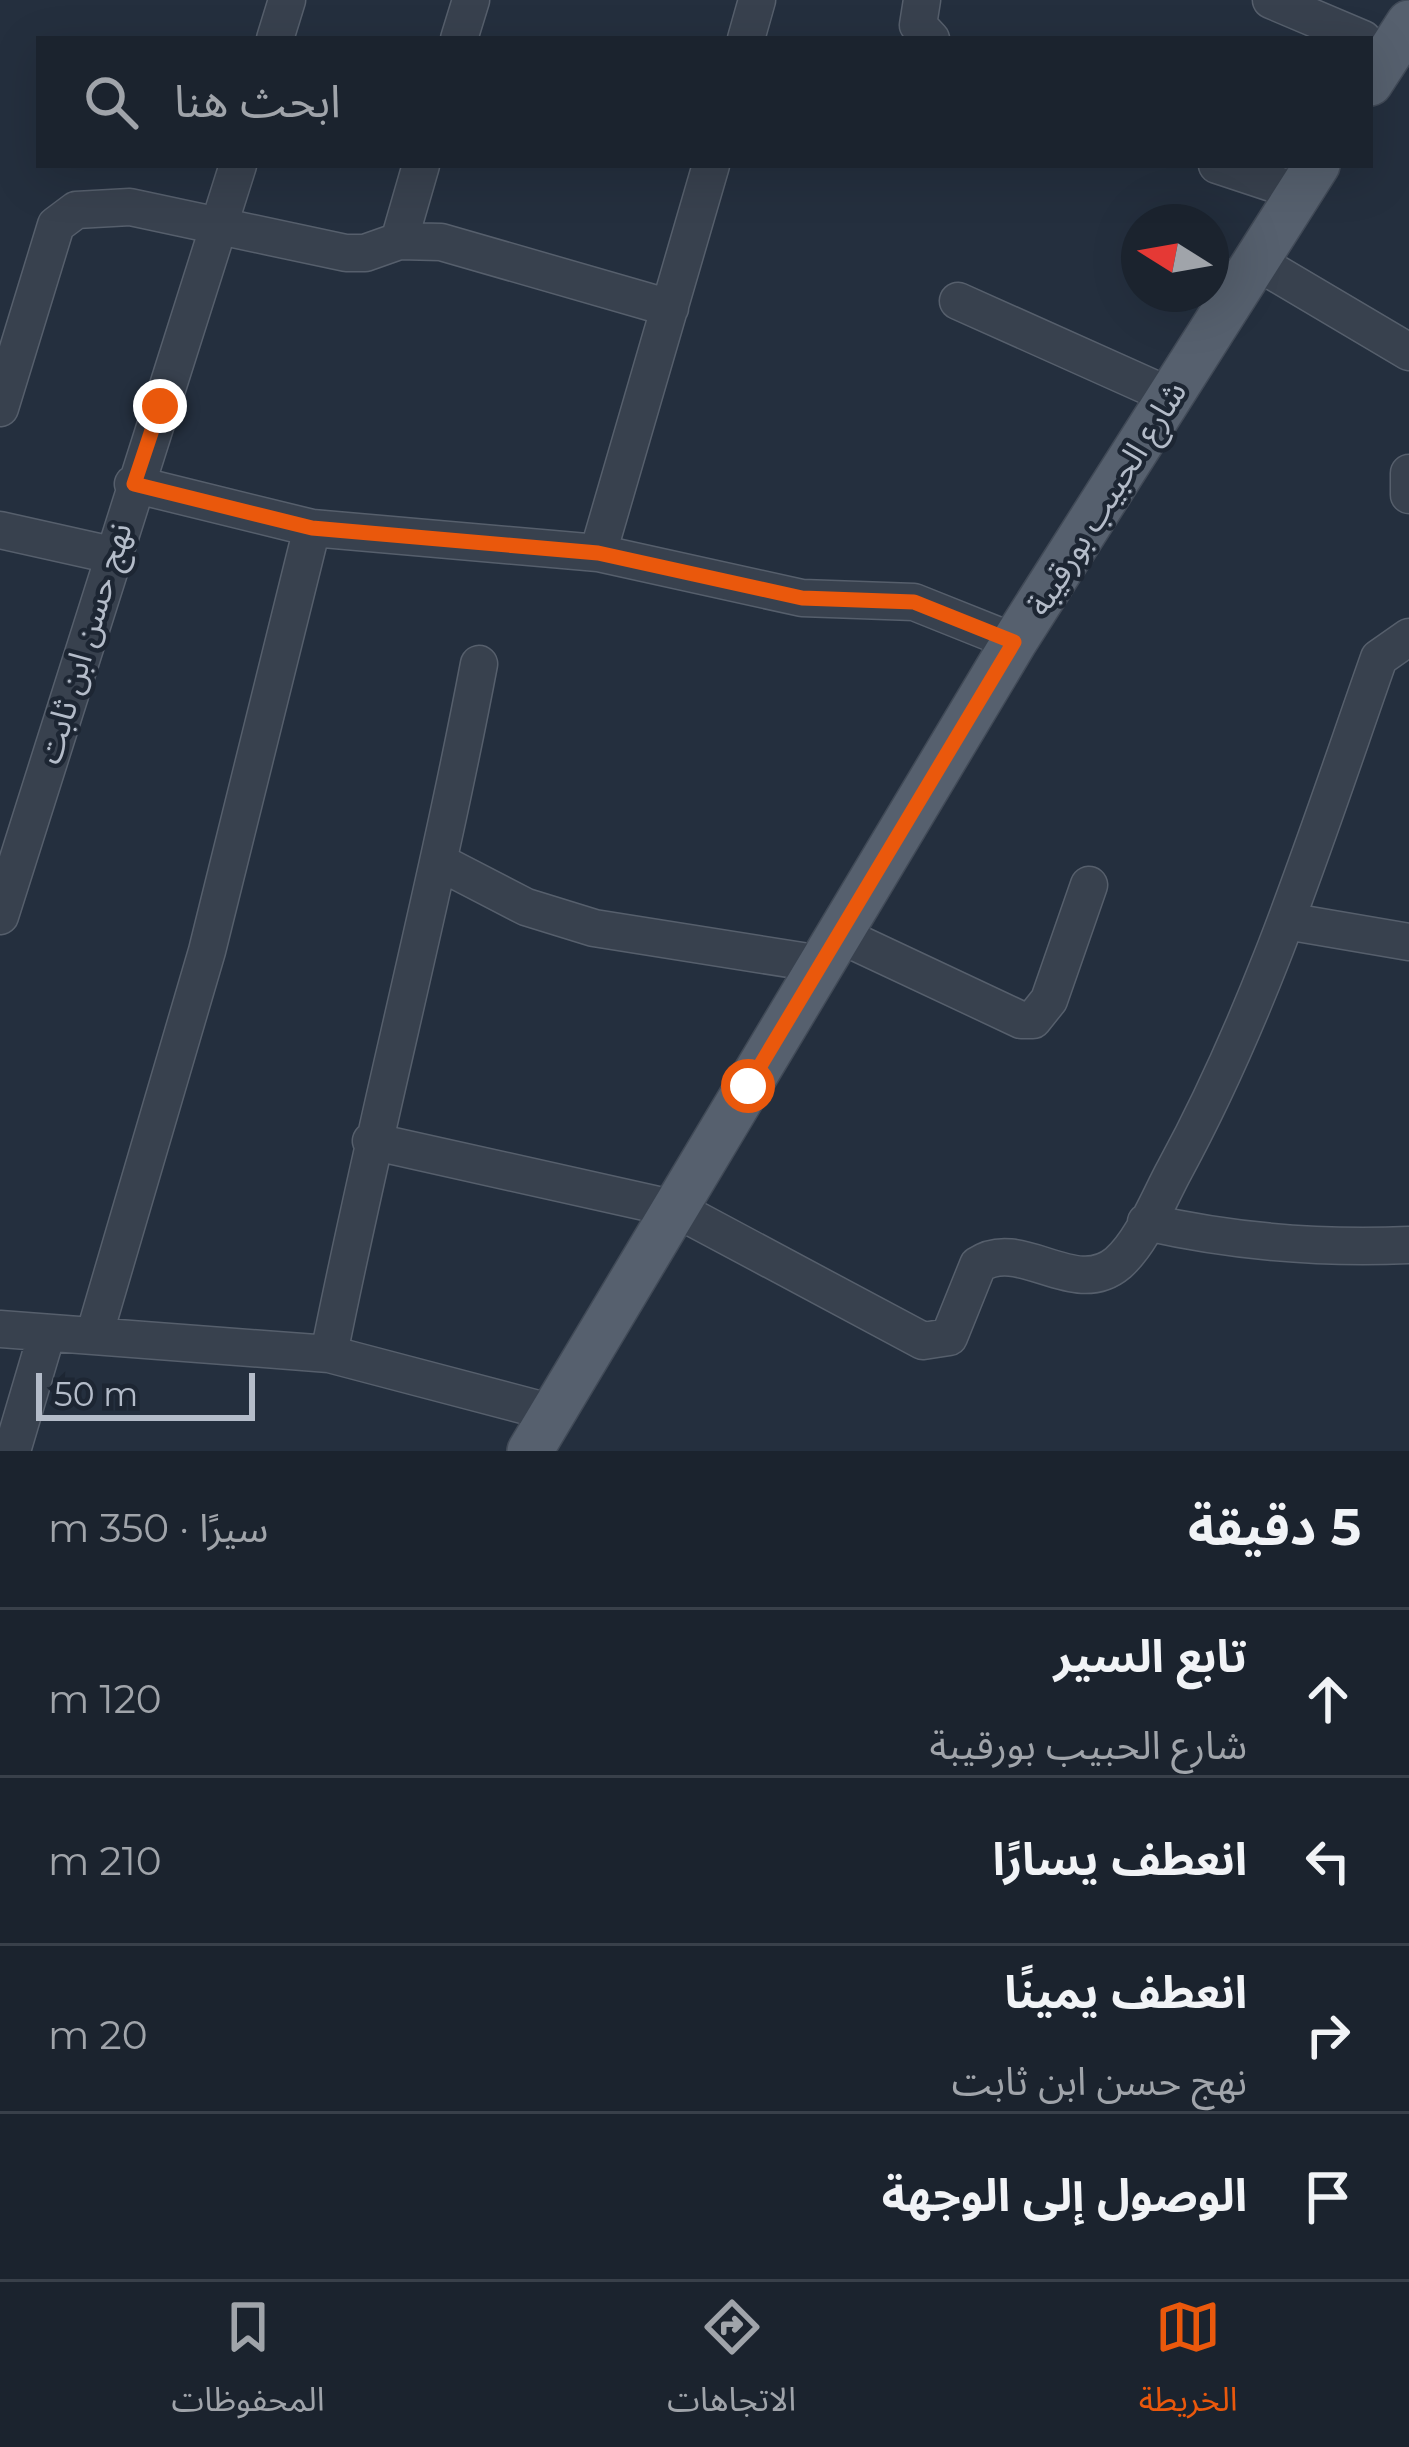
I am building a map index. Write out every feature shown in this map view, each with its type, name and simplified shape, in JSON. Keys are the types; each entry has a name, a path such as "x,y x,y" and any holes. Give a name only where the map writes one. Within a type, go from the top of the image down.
{"main road":[{"name":"شارع الحبيب بورقيبة","path":"542,1432 1014,642 1308,178"}],"street":[{"path":"276,36 287,0"},
{"path":"460,36 471,0"},
{"path":"747,36 757,0"},
{"path":"922,0 918,25 928,36"},
{"path":"1270,0 1353,36"},
{"name":"نهج حسن ابن ثابت","path":"0,916 237,168"},
{"path":"399,241 420,168"},
{"path":"598,553 710,168"},
{"path":"1238,168 1308,178"},
{"path":"0,408 56,226 76,210 102,206 346,253 365,253 399,241 441,242 670,308"},
{"path":"1257,262 1409,352"},
{"path":"958,301 1170,396"},
{"path":"1409,473 1409,495"},
{"path":"134,484 312,528 598,553 802,598 914,602 1014,642"},
{"path":"94,1336 207,951 312,528"},
{"path":"0,530 112,555"},
{"path":"371,1142 676,1209 910,1337 937,1342 949,1337 978,1265 987,1259 1004,1257 1081,1276 1102,1273 1120,1262 1146,1222 1233,1059 1379,658 1409,637"},
{"path":"329,1354 371,1142 441,863 478,664"},
{"path":"441,863 526,907 594,928 829,949 1034,1020 1049,1000 1089,885"},
{"path":"1286,921 1409,942"},
{"path":"1146,1222 1224,1240 1340,1248 1409,1245"},
{"path":"0,1329 329,1354 542,1432"},
{"path":"12,1451 47,1333"}],"route":[{"path":"160,406 134,484 312,528 598,553 802,598 914,602 1014,642 748,1086"}]}
